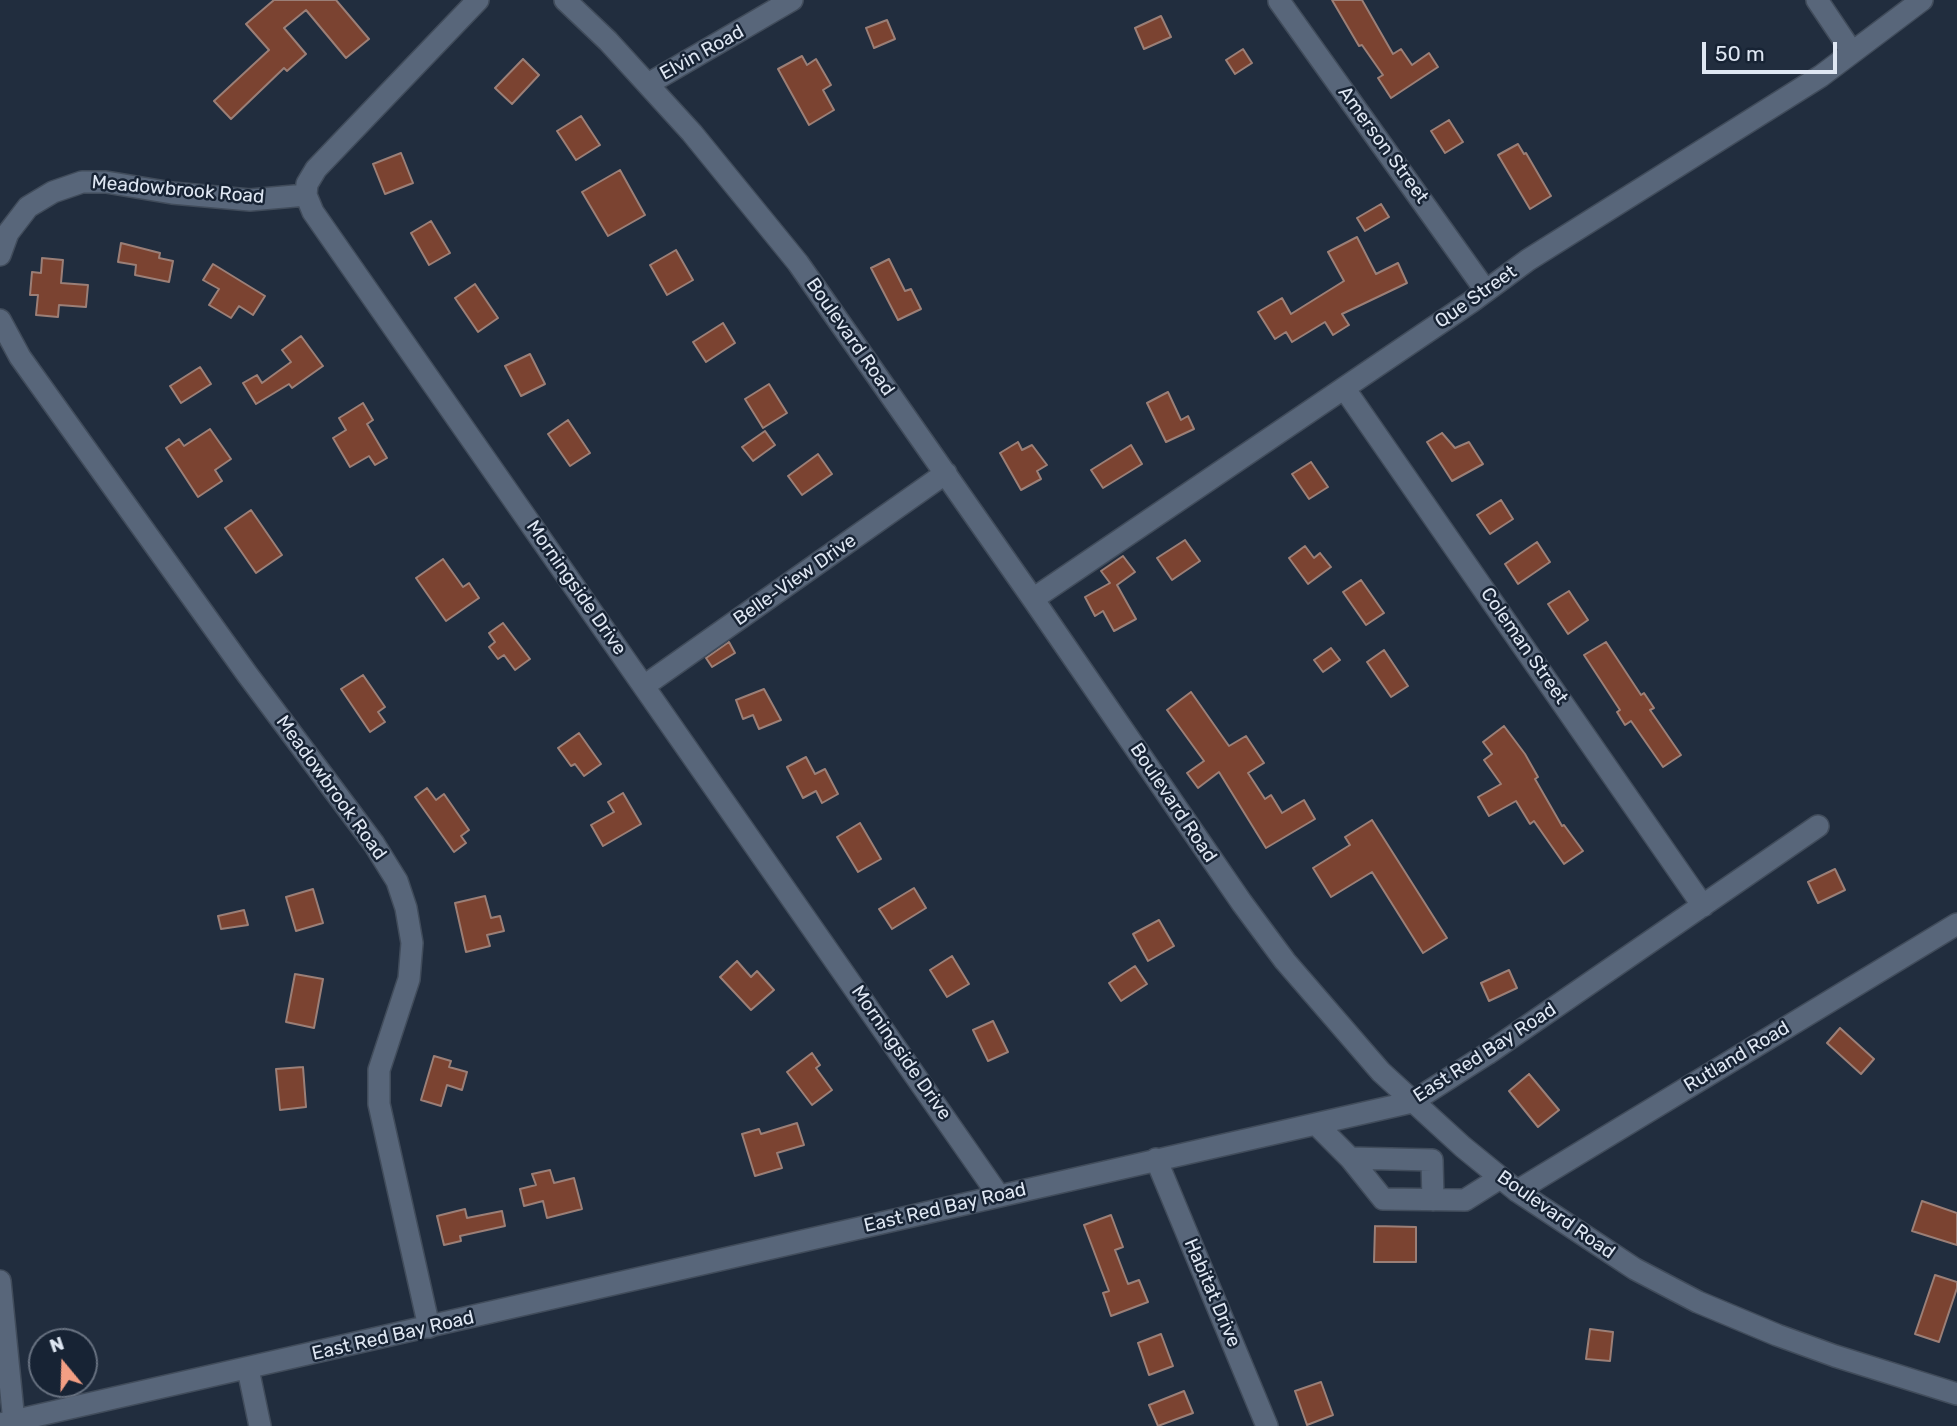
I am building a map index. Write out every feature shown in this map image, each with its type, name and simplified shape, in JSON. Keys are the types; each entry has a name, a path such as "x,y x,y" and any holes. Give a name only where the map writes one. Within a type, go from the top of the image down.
{"street":[{"path":"306,195 307,184 316,169 478,0"},
{"name":"Boulevard Road","path":"565,0 692,132 798,262 1242,903 1285,961 1373,1063 1412,1102 1509,1184 1635,1269 1698,1302 1777,1335 1957,1394"},
{"name":"Elvin Road","path":"648,84 792,0"},
{"path":"1817,0 1852,52"},
{"name":"Que Street","path":"1033,599 1598,215 1821,76 1922,0"},
{"name":"Amerson Street","path":"1279,1 1486,290"},
{"name":"Meadowbrook Road","path":"0,255 8,233 28,207 53,192 82,182 106,182 172,193 250,200 306,195"},
{"name":"Morningside Drive","path":"306,195 313,212 999,1196"},
{"name":"Meadowbrook Road","path":"0,320 20,357 247,674 374,844 397,881 407,908 412,943 409,979 379,1070 379,1104 429,1328"},
{"name":"Coleman Street","path":"1344,388 1703,906"},
{"name":"Belle-View Drive","path":"644,686 946,473"},
{"name":"East Red Bay Road","path":"7,1423 1412,1102 1488,1054 1818,827"},
{"name":"Rutland Road","path":"1350,1158 1383,1199 1465,1200 1509,1184 1957,924"},
{"path":"1316,1124 1350,1158 1433,1160"},
{"path":"1433,1200 1433,1160 1454,1139"},
{"name":"Habitat Drive","path":"1156,1159 1267,1426"},
{"path":"0,1280 7,1423"},
{"path":"248,1369 260,1426"}],"building":[{"path":"274,0 336,0 369,39 346,58 306,10 284,28 306,54 287,71 284,68 231,119 214,101 269,50 246,24"},
{"path":"1332,0 1362,0 1393,54 1401,49 1412,65 1429,53 1438,67 1391,98 1378,78 1383,75 1362,45 1359,46"},
{"path":"1161,16 1171,37 1144,49 1135,28"},
{"path":"887,20 895,39 874,48 866,28"},
{"path":"1243,49 1252,63 1235,74 1226,60"},
{"path":"802,56 807,65 816,59 831,85 823,90 834,110 809,125 778,69"},
{"path":"523,59 539,75 512,104 495,88"},
{"path":"581,116 600,145 576,160 557,131"},
{"path":"1449,120 1463,142 1445,153 1431,131"},
{"path":"1518,144 1551,196 1530,209 1498,155"},
{"path":"401,153 413,183 385,194 373,164"},
{"path":"620,170 645,215 608,236 582,192"},
{"path":"1381,204 1389,217 1365,231 1357,218"},
{"path":"431,221 450,253 429,265 411,233"},
{"path":"1357,237 1376,274 1398,263 1407,283 1342,314 1349,325 1333,335 1325,322 1292,342 1286,332 1275,339 1258,312 1282,298 1291,314 1344,281 1328,252"},
{"path":"121,243 160,253 159,258 173,261 169,282 135,275 136,265 118,262"},
{"path":"676,250 693,280 667,295 650,265"},
{"path":"42,258 63,260 61,283 88,285 86,307 59,305 58,317 36,315 38,295 30,295 32,272 41,273"},
{"path":"889,259 905,291 911,289 921,309 898,320 871,268"},
{"path":"213,264 265,296 253,315 239,306 231,318 209,305 219,289 203,280"},
{"path":"475,284 498,318 478,332 455,298"},
{"path":"723,323 735,343 706,362 693,342"},
{"path":"301,336 323,366 292,388 289,384 256,404 243,383 257,375 262,383 291,362 282,350"},
{"path":"530,354 545,384 521,396 505,366"},
{"path":"200,367 211,384 181,403 170,386"},
{"path":"769,384 787,413 763,428 745,399"},
{"path":"1168,392 1181,420 1188,416 1194,429 1166,442 1147,403"},
{"path":"363,403 373,420 367,424 387,458 375,465 369,456 350,467 333,438 346,430 339,418"},
{"path":"568,420 590,453 570,466 548,434"},
{"path":"210,429 231,459 215,470 222,481 198,497 166,448 179,439 184,446"},
{"path":"765,431 775,445 753,461 742,447"},
{"path":"1442,433 1455,448 1469,442 1483,464 1452,481 1427,442"},
{"path":"1018,442 1022,450 1032,445 1047,465 1037,471 1041,479 1021,490 1000,453"},
{"path":"1131,445 1142,464 1103,488 1091,470"},
{"path":"818,454 832,474 802,495 788,476"},
{"path":"1311,462 1328,487 1309,499 1292,474"},
{"path":"1501,500 1513,519 1490,534 1477,515"},
{"path":"251,510 282,555 256,573 225,528"},
{"path":"1185,540 1200,561 1172,580 1157,558"},
{"path":"1537,542 1550,562 1518,584 1505,564"},
{"path":"1305,546 1314,558 1320,553 1331,567 1308,584 1289,558"},
{"path":"1123,556 1135,572 1117,585 1136,619 1114,631 1103,611 1095,616 1085,597 1110,583 1101,571"},
{"path":"443,559 463,587 469,583 479,598 446,621 416,578"},
{"path":"1361,580 1384,613 1366,625 1343,592"},
{"path":"1569,591 1588,620 1568,634 1548,604"},
{"path":"503,623 530,659 515,670 504,655 498,659 489,647 495,642 489,633"},
{"path":"729,642 735,653 712,667 706,658"},
{"path":"1606,642 1641,695 1644,693 1654,708 1650,710 1681,755 1663,767 1631,721 1625,725 1617,712 1620,710 1584,655"},
{"path":"1331,648 1340,660 1323,672 1314,660"},
{"path":"1384,650 1408,686 1391,697 1367,662"},
{"path":"363,675 385,707 378,712 385,722 370,732 341,689"},
{"path":"764,689 781,720 759,729 753,715 743,719 736,700"},
{"path":"1191,692 1229,746 1246,736 1264,763 1248,773 1265,799 1271,795 1282,813 1304,800 1315,819 1266,848 1219,772 1198,788 1187,773 1204,761 1167,710"},
{"path":"1504,726 1525,754 1538,777 1535,779 1562,826 1564,825 1583,851 1564,864 1534,821 1530,824 1516,801 1489,816 1478,797 1501,784 1484,760 1492,754 1483,742"},
{"path":"579,733 601,764 584,776 575,764 571,766 558,748"},
{"path":"806,757 815,774 825,769 838,794 822,803 816,791 803,798 787,767"},
{"path":"427,788 436,800 444,794 469,830 461,836 466,843 454,852 415,797"},
{"path":"623,793 641,824 603,846 591,825 614,812 608,802"},
{"path":"1372,820 1447,938 1423,953 1372,872 1331,897 1313,868 1350,845 1345,837"},
{"path":"860,823 881,859 858,872 837,837"},
{"path":"1835,869 1845,890 1818,903 1808,882"},
{"path":"914,888 926,908 892,929 879,909"},
{"path":"313,889 323,923 296,931 286,897"},
{"path":"485,896 491,918 500,916 504,931 487,935 490,946 466,952 455,903"},
{"path":"244,910 248,925 221,929 218,916"},
{"path":"1159,920 1174,946 1148,961 1133,934"},
{"path":"952,956 969,984 947,997 930,970"},
{"path":"737,961 751,977 757,971 774,990 751,1010 720,977"},
{"path":"1135,966 1147,984 1121,1001 1109,983"},
{"path":"1509,970 1517,988 1489,1001 1481,983"},
{"path":"295,974 323,979 314,1028 286,1022"},
{"path":"993,1021 1008,1052 988,1061 973,1030"},
{"path":"1840,1028 1874,1059 1861,1074 1827,1043"},
{"path":"812,1053 820,1065 816,1068 832,1090 812,1105 787,1072"},
{"path":"434,1056 451,1061 449,1067 467,1072 462,1090 447,1085 441,1106 421,1100"},
{"path":"303,1067 306,1107 280,1110 276,1069"},
{"path":"1529,1074 1559,1110 1538,1127 1509,1091"},
{"path":"797,1123 804,1145 777,1153 782,1168 755,1176 742,1134 759,1129 761,1134"},
{"path":"550,1170 554,1183 574,1178 582,1209 547,1218 543,1201 524,1206 520,1189 536,1185 532,1174"},
{"path":"1922,1201 1957,1213 1957,1245 1912,1231"},
{"path":"465,1209 467,1218 502,1211 505,1226 460,1236 461,1241 444,1245 437,1216"},
{"path":"1111,1215 1123,1247 1115,1250 1128,1284 1139,1280 1148,1302 1111,1316 1103,1293 1109,1291 1084,1225"},
{"path":"1375,1226 1416,1227 1416,1262 1374,1262"},
{"path":"1935,1275 1957,1282 1939,1342 1915,1334"},
{"path":"1590,1329 1613,1332 1610,1361 1586,1359"},
{"path":"1161,1334 1173,1366 1149,1375 1138,1343"},
{"path":"1321,1382 1333,1415 1307,1425 1295,1391"},
{"path":"1184,1391 1193,1413 1158,1426 1149,1405"}]}
